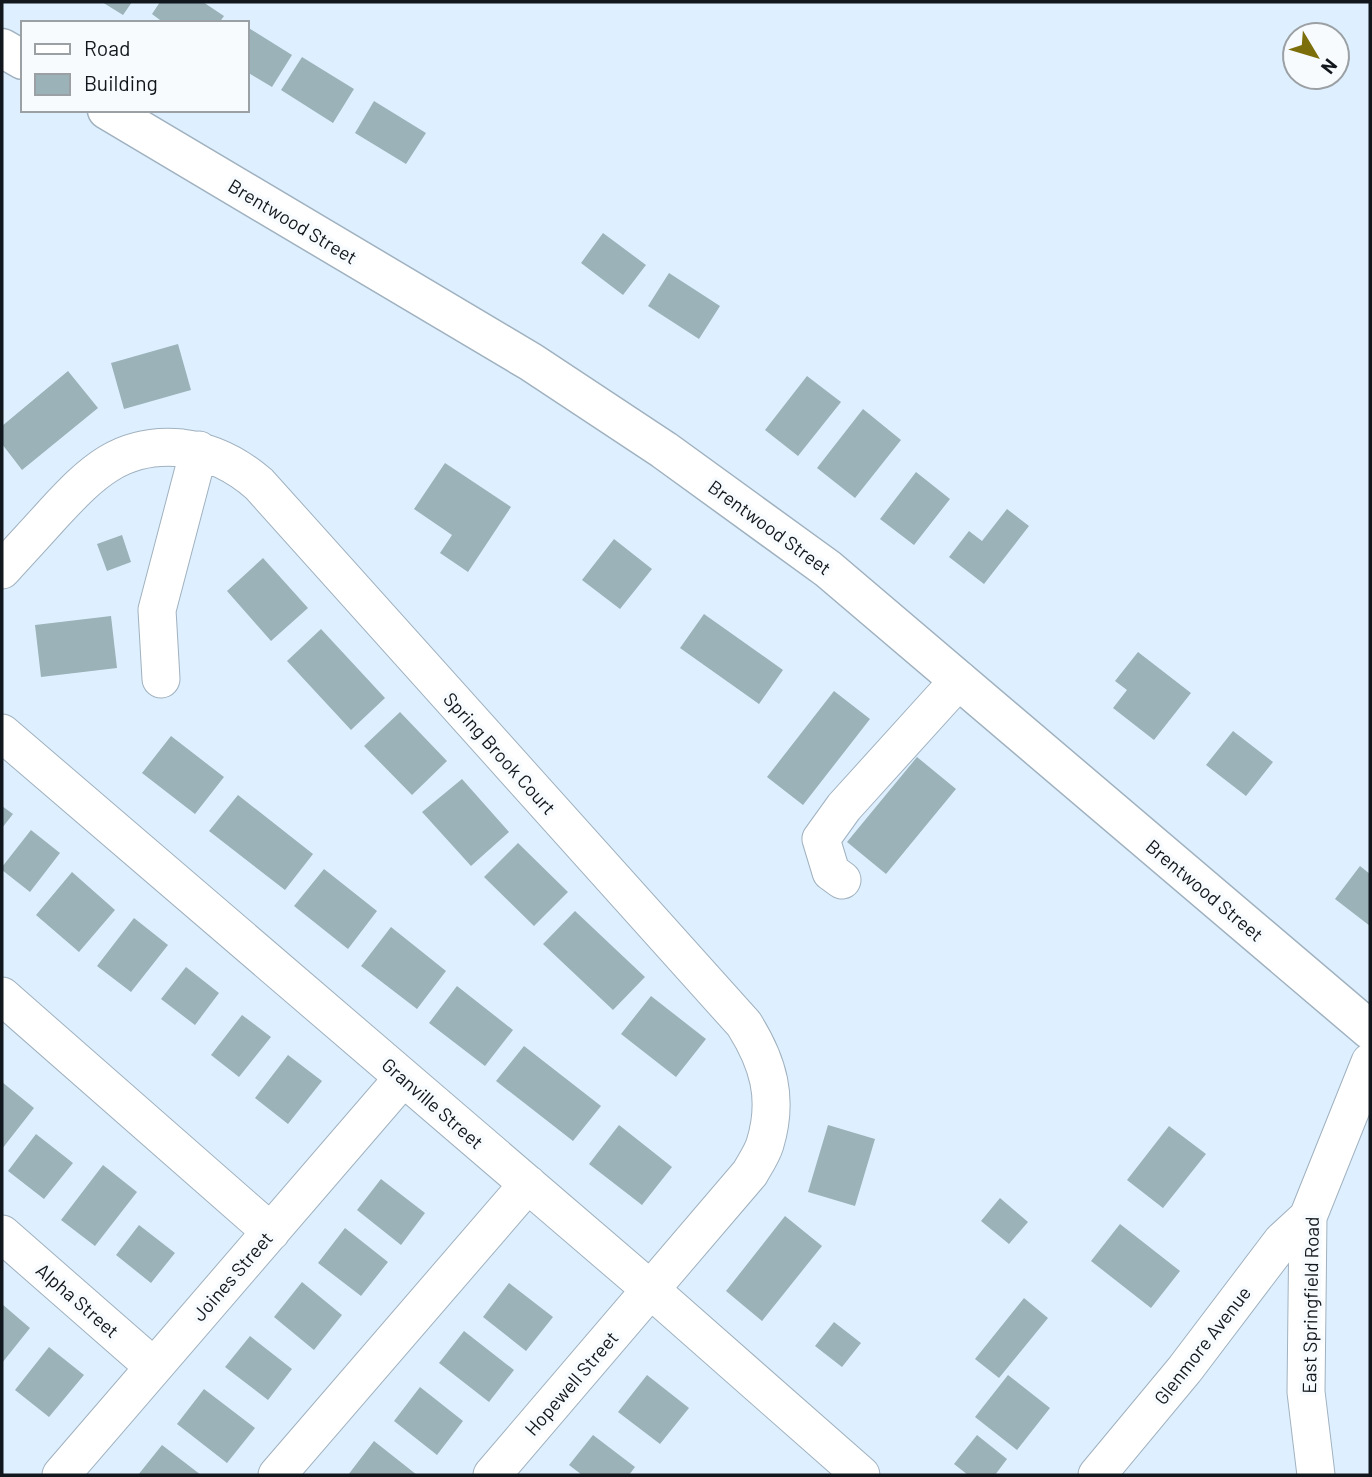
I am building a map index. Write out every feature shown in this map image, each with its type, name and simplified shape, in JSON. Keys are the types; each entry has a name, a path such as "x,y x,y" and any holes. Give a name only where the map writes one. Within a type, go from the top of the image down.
{"main road":[{"path":"2,48 21,59"},
{"name":"Brentwood Street","path":"110,112 531,362 664,450 828,569 1370,1030"}],"street":[{"name":"Spring Brook Court","path":"2,570 84,481 105,464 130,453 164,446 199,450 231,463 259,484 744,1024 757,1045 766,1068 771,1093 771,1119 764,1146 750,1173 651,1290"},
{"path":"161,679 157,610 199,450"},
{"path":"842,880 831,872 821,839 844,807 959,680"},
{"name":"Granville Street","path":"2,733 651,1290 861,1475"},
{"path":"2,996 271,1232"},
{"name":"East Springfield Road","path":"1316,1475 1306,1392 1308,1217 1370,1062"},
{"name":"Joines Street","path":"61,1475 404,1078"},
{"path":"277,1475 527,1184"},
{"name":"Glenmore Avenue","path":"1097,1475 1185,1369 1282,1241 1308,1217"},
{"name":"Alpha Street","path":"2,1234 154,1367"},
{"name":"Hopewell Street","path":"492,1475 651,1290"}],"building":[{"path":"102,2 132,2 123,15"},
{"path":"160,2 203,2 224,16 220,21 161,21 152,14"},
{"path":"248,28 292,55 272,87 248,73"},
{"path":"302,57 354,89 333,123 281,90"},
{"path":"374,101 426,133 406,164 355,133"},
{"path":"603,233 646,265 623,295 581,263"},
{"path":"669,273 720,306 699,339 648,306"},
{"path":"178,344 191,390 124,409 111,363"},
{"path":"68,371 98,408 22,470 2,444 2,426"},
{"path":"807,376 841,402 798,456 765,430"},
{"path":"863,409 901,440 855,498 817,468"},
{"path":"445,463 511,507 468,572 440,553 452,535 414,509"},
{"path":"916,472 950,499 914,545 880,519"},
{"path":"1007,509 1029,526 984,584 949,557 969,531 982,541"},
{"path":"122,535 131,562 107,571 97,544"},
{"path":"614,539 652,569 620,609 582,580"},
{"path":"263,558 308,608 271,641 227,591"},
{"path":"704,614 783,670 759,704 680,648"},
{"path":"111,616 117,668 41,677 35,625"},
{"path":"321,629 385,698 351,730 287,661"},
{"path":"1138,652 1191,693 1154,740 1113,708 1127,690 1115,681"},
{"path":"834,691 870,719 803,805 767,777"},
{"path":"400,712 447,761 412,795 364,746"},
{"path":"1233,731 1273,762 1246,796 1206,765"},
{"path":"171,736 224,777 195,814 142,773"},
{"path":"917,757 956,789 886,874 847,842"},
{"path":"462,779 509,832 471,866 422,812"},
{"path":"238,795 313,854 285,890 209,831"},
{"path":"2,806 13,814 2,828"},
{"path":"31,830 60,853 30,892 2,870 2,867"},
{"path":"518,843 568,892 534,926 484,877"},
{"path":"1360,866 1370,874 1370,926 1335,899"},
{"path":"324,869 377,911 348,949 294,906"},
{"path":"72,872 115,910 79,952 36,915"},
{"path":"575,911 645,977 613,1010 543,944"},
{"path":"134,918 168,945 131,992 97,966"},
{"path":"391,927 446,971 417,1009 361,966"},
{"path":"186,967 219,993 195,1025 161,999"},
{"path":"457,986 513,1030 485,1066 429,1023"},
{"path":"651,996 706,1039 676,1077 621,1034"},
{"path":"242,1015 271,1037 239,1077 211,1055"},
{"path":"524,1046 601,1106 573,1141 496,1081"},
{"path":"288,1055 322,1081 288,1124 255,1098"},
{"path":"2,1082 34,1108 2,1149"},
{"path":"619,1125 672,1167 642,1205 589,1164"},
{"path":"828,1125 875,1139 855,1206 808,1192"},
{"path":"1169,1126 1206,1154 1163,1208 1127,1180"},
{"path":"36,1134 73,1163 44,1199 8,1171"},
{"path":"103,1165 137,1192 95,1246 61,1220"},
{"path":"381,1179 425,1213 401,1245 357,1210"},
{"path":"1000,1198 1028,1222 1009,1244 981,1221"},
{"path":"785,1216 822,1246 762,1321 726,1291"},
{"path":"1120,1224 1180,1271 1151,1308 1091,1261"},
{"path":"139,1225 175,1253 151,1283 116,1255"},
{"path":"345,1228 388,1262 361,1296 318,1263"},
{"path":"302,1282 342,1315 314,1350 274,1317"},
{"path":"509,1283 553,1317 526,1351 483,1317"},
{"path":"1024,1298 1048,1318 999,1378 975,1359"},
{"path":"2,1304 30,1328 2,1363"},
{"path":"834,1322 861,1343 842,1367 815,1346"},
{"path":"464,1331 514,1370 489,1402 439,1363"},
{"path":"250,1336 292,1369 268,1400 225,1367"},
{"path":"49,1347 84,1375 49,1417 15,1390"},
{"path":"647,1375 689,1408 660,1444 618,1412"},
{"path":"1008,1375 1050,1408 1017,1450 975,1417"},
{"path":"420,1387 463,1421 437,1455 394,1421"},
{"path":"204,1389 255,1428 227,1463 177,1424"},
{"path":"593,1435 635,1467 629,1475 582,1475 569,1465"},
{"path":"977,1435 1007,1459 995,1475 968,1475 954,1464"},
{"path":"374,1441 417,1475 348,1475"},
{"path":"162,1445 201,1475 138,1475"}]}
